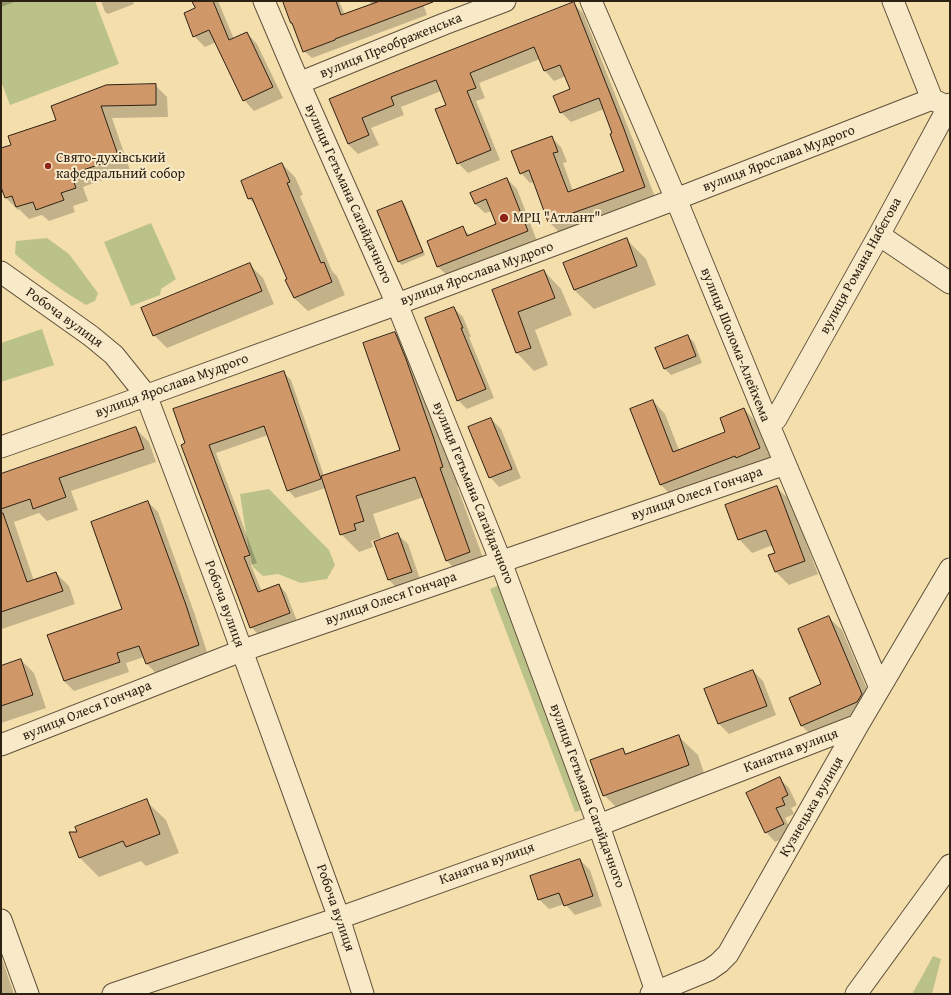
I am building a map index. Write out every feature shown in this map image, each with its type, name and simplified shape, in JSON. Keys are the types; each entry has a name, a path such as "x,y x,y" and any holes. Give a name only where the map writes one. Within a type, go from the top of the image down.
{"street":[{"name":"вулиця Гетьмана Сагайдачного","path":"264,1 397,304 501,562 598,825 655,993"},
{"name":"вулиця Преображенська","path":"299,83 505,1"},
{"name":"вулиця Шолома-Алейхема","path":"591,1 880,688"},
{"path":"893,1 944,103"},
{"name":"вулиця Ярослава Мудрого","path":"1,447 146,396 676,200 944,103"},
{"name":"вулиця Романа Набєгова","path":"768,423 776,419 879,235 944,103"},
{"path":"879,235 950,283"},
{"name":"Робоча вулиця","path":"1,272 91,336 114,355 146,396 225,604 339,918 363,994"},
{"name":"вулиця Олеся Гончара","path":"1,746 241,651 785,464"},
{"name":"Кузнецька вулиця","path":"655,993 709,970 728,954 858,725 950,569"},
{"name":"Канатна вулиця","path":"113,994 339,918 598,825 858,725"},
{"path":"856,994 950,864"},
{"path":"1,920 28,994"}],"green space":[{"path":"1,1 95,1 119,64 10,105 1,81"},
{"path":"151,223 176,279 161,289 160,295 131,306 104,242"},
{"path":"47,238 69,254 98,293 95,301 86,305 49,281 15,254 16,241"},
{"path":"42,329 54,365 1,382 1,343"},
{"path":"269,489 329,550 335,565 327,579 301,583 278,574 263,576 253,567 248,546 240,494"},
{"path":"499,585 585,809 575,812 490,589"},
{"path":"933,956 941,959 932,994 912,994 920,980"}],"building":[{"path":"192,1 213,1 229,40 247,32 273,87 243,101 209,30 193,37 184,13 195,8"},
{"path":"283,1 336,1 341,15 380,1 433,2 303,52"},
{"path":"574,2 645,187 548,222 529,170 520,174 511,151 552,136 558,152 553,153 568,192 624,171 610,134 612,133 599,98 560,113 553,96 570,89 560,65 544,71 534,47 470,73 476,88 467,91 491,150 457,164 435,109 446,105 436,80 391,97 394,105 362,118 369,135 348,144 329,99"},
{"name":"Свято-духівський кафедральний собор","path":"156,84 156,105 101,106 119,158 71,174 76,188 61,193 64,200 36,210 33,202 16,207 12,196 5,198 1,187 1,148 11,145 8,136 56,120 51,106 106,85"},
{"path":"282,163 290,182 287,183 321,263 324,262 332,282 294,298 285,280 287,279 252,198 248,199 241,181"},
{"path":"507,178 528,231 437,267 427,241 463,226 467,236 496,224 486,199 475,204 470,193"},
{"path":"402,201 423,252 398,262 377,211"},
{"path":"627,238 637,266 574,290 563,263"},
{"path":"250,263 262,291 153,336 141,308"},
{"path":"544,270 555,298 518,312 531,348 516,353 492,290"},
{"path":"454,307 486,389 457,401 425,318"},
{"path":"395,332 434,439 443,467 440,468 470,552 446,561 415,477 356,496 364,521 354,524 356,530 340,535 321,476 400,450 363,343"},
{"path":"688,335 696,356 664,369 655,348"},
{"path":"284,371 321,479 287,491 264,426 209,445 250,555 244,557 258,592 279,584 290,613 250,628 181,445 185,443 173,409"},
{"path":"653,400 673,452 725,432 720,418 744,408 760,448 660,485 630,409"},
{"path":"491,418 512,469 489,478 468,427"},
{"path":"136,427 144,449 59,478 66,497 33,509 30,499 1,509 1,474"},
{"path":"777,486 805,561 775,572 768,555 775,553 766,530 738,540 725,505"},
{"path":"148,501 199,645 146,664 139,646 117,653 120,662 64,681 47,635 122,609 91,522"},
{"path":"1,513 3,513 27,582 56,572 63,591 1,612"},
{"path":"398,533 412,572 388,580 374,542"},
{"path":"829,616 862,694 857,702 801,726 789,698 821,684 798,629"},
{"path":"21,659 33,695 1,706 1,666"},
{"path":"753,670 767,706 718,724 704,689"},
{"path":"679,735 689,765 603,796 590,760 623,748 625,754"},
{"path":"780,777 788,795 782,798 785,805 776,808 784,824 765,833 746,793"},
{"path":"147,799 160,834 126,847 123,841 79,858 69,832 77,832 75,827"},
{"path":"580,859 593,896 564,906 559,893 538,900 530,876"}],"place":[{"name":"Свято-духівський кафедральний собор","path":"48,166"},
{"name":"МРЦ \"Атлант\"","path":"504,218"}]}
